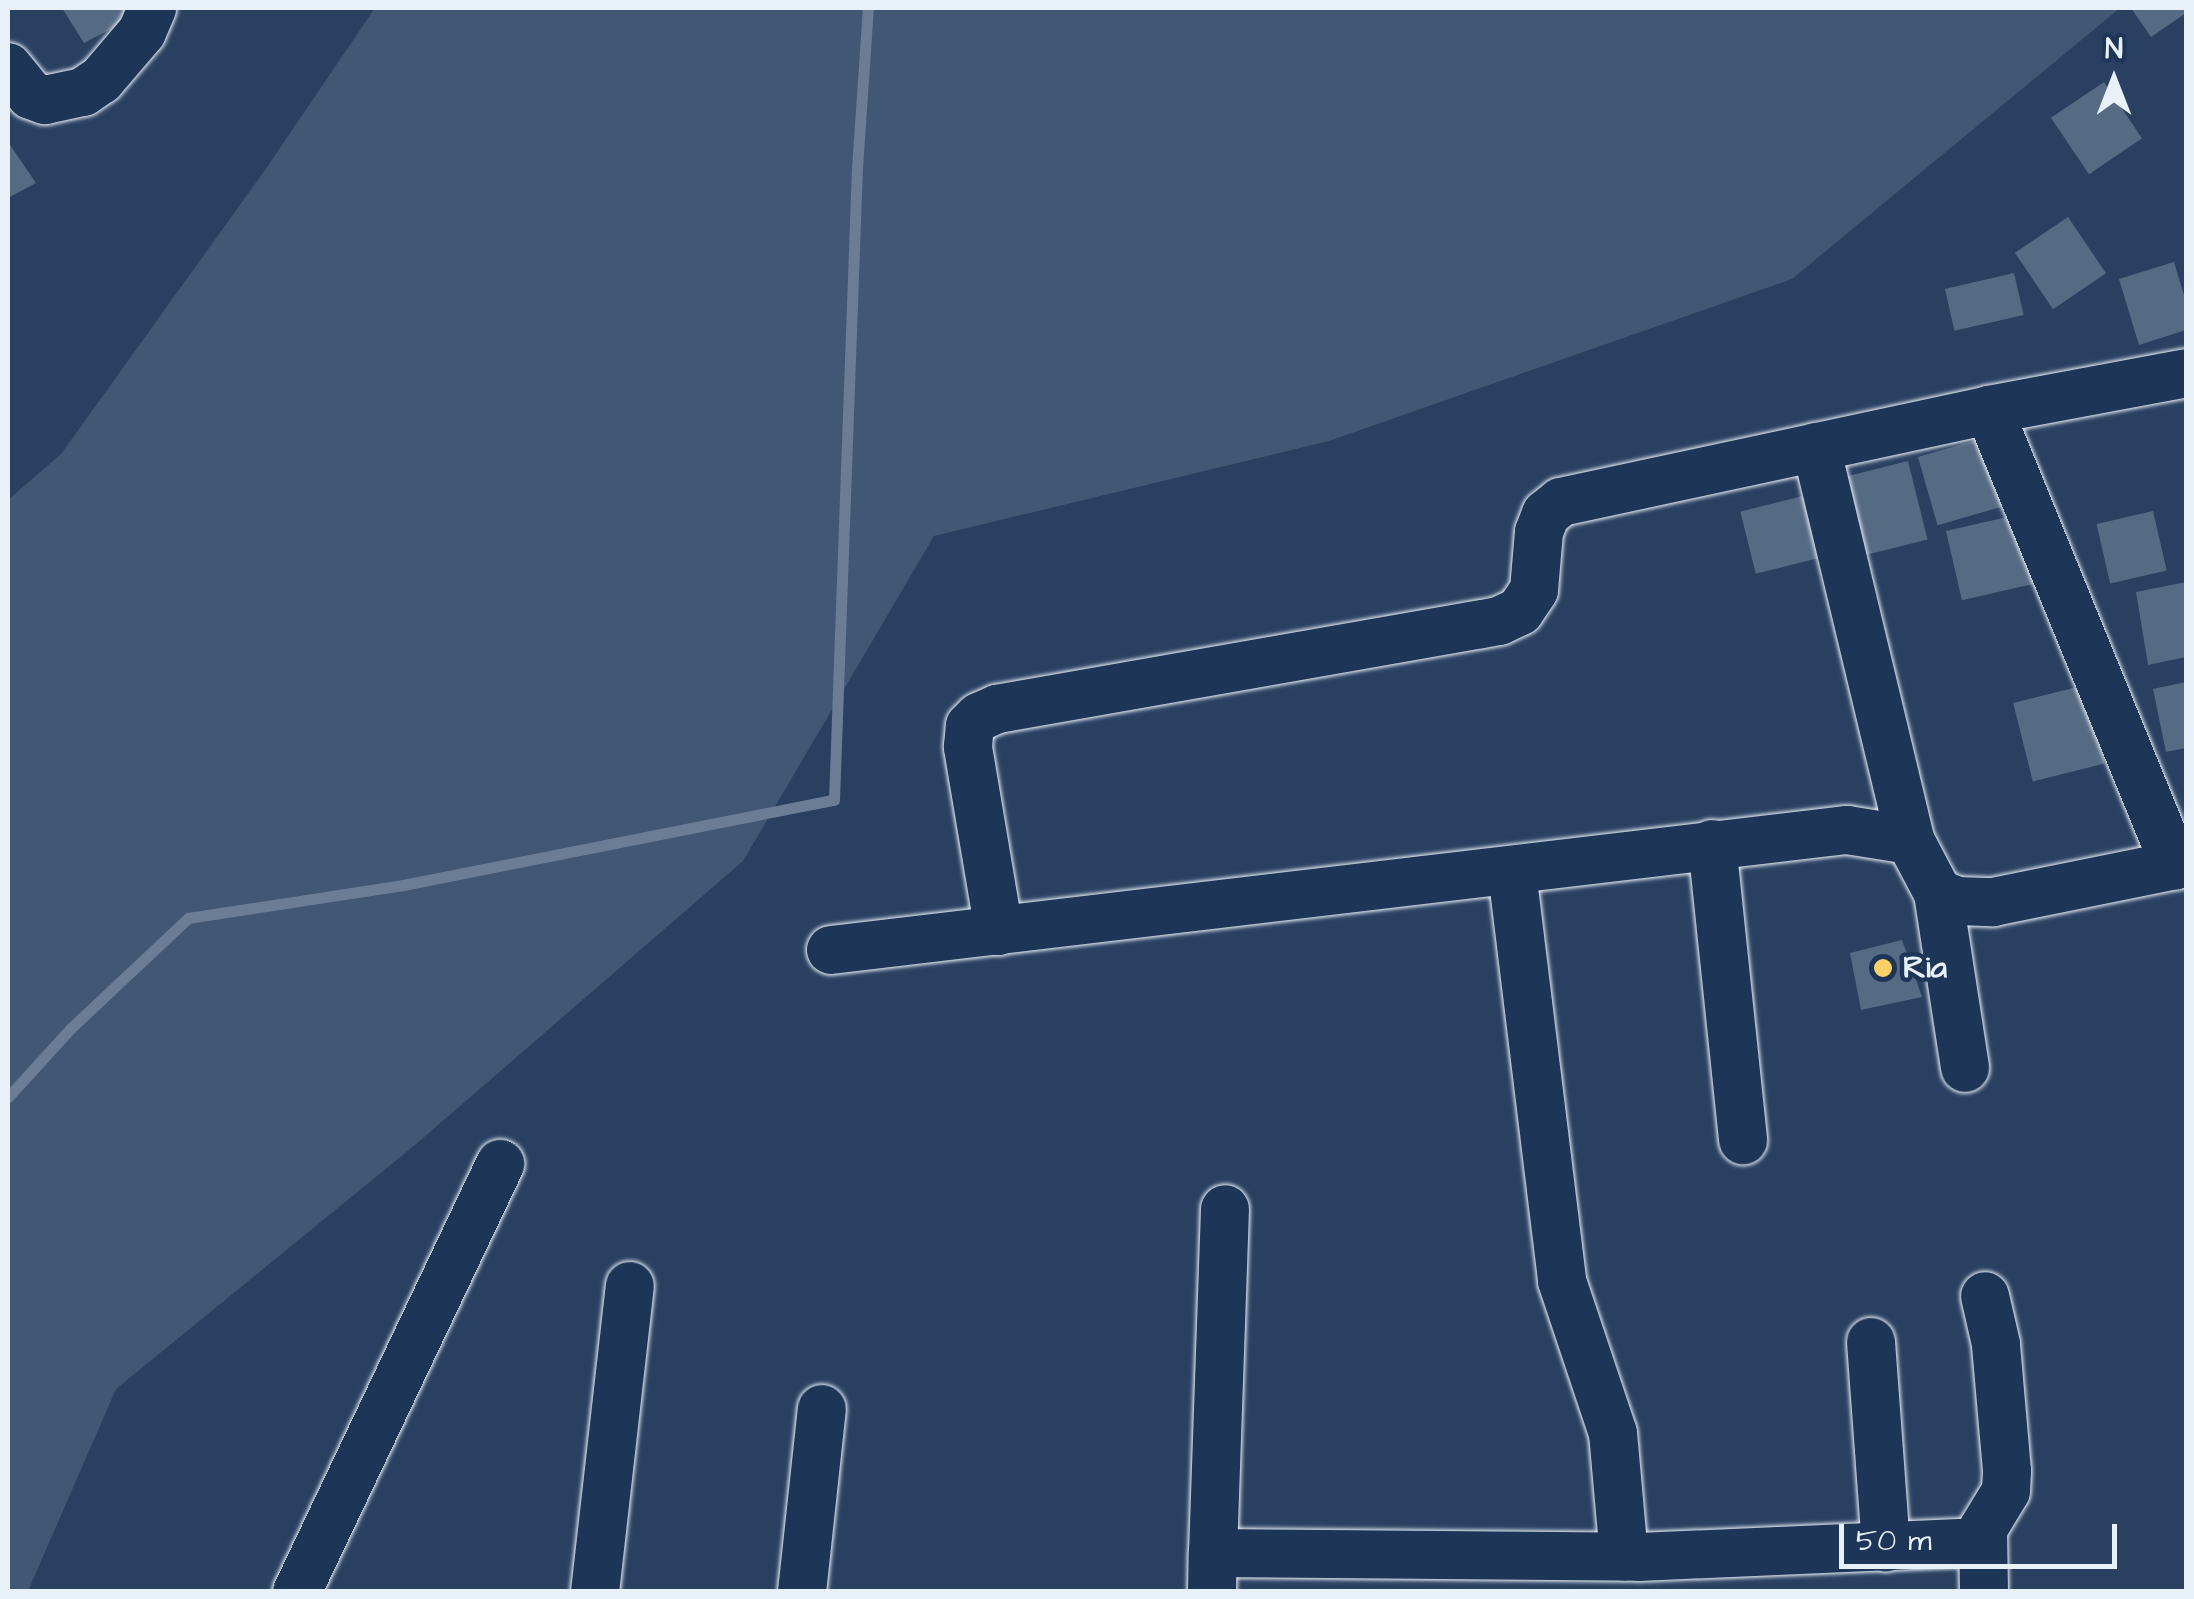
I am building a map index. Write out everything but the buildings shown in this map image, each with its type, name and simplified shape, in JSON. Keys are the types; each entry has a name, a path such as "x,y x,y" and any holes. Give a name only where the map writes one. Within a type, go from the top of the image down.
{"street":[{"path":"8,68 31,95 45,100 83,92 101,80 142,32 152,8"},
{"path":"999,931 968,748 970,726 979,717 997,710 1500,621 1520,612 1534,590 1540,532 1546,514 1561,502 1990,410 2186,373"},
{"path":"1938,893 1957,901 1993,902 2181,864 1990,410"},
{"path":"1816,447 1910,840 1938,893 1964,1068"},
{"path":"831,950 1848,830 1910,840"},
{"path":"1712,844 1742,1140"},
{"path":"1512,872 1562,1281 1614,1433 1610,1568"},
{"path":"297,1592 500,1164"},
{"path":"1225,1209 1212,1572 1610,1568 1982,1542"},
{"path":"595,1592 630,1286"},
{"path":"1984,1296 1996,1344 2007,1471 2006,1491 1988,1518 1982,1542 1984,1592"},
{"path":"1870,1342 1886,1546"},
{"path":"802,1592 822,1409"}],"shaded area":[{"path":"375,8 2120,8 1792,279 1329,441 934,536 743,861 415,1145 116,1389 28,1591 8,1591 8,500 61,454 265,170"}],"waterway":[{"path":"8,1097 71,1028 188,918 403,885 834,800 857,168 868,8"}],"place":[{"name":"Ria","path":"1883,968"}]}
